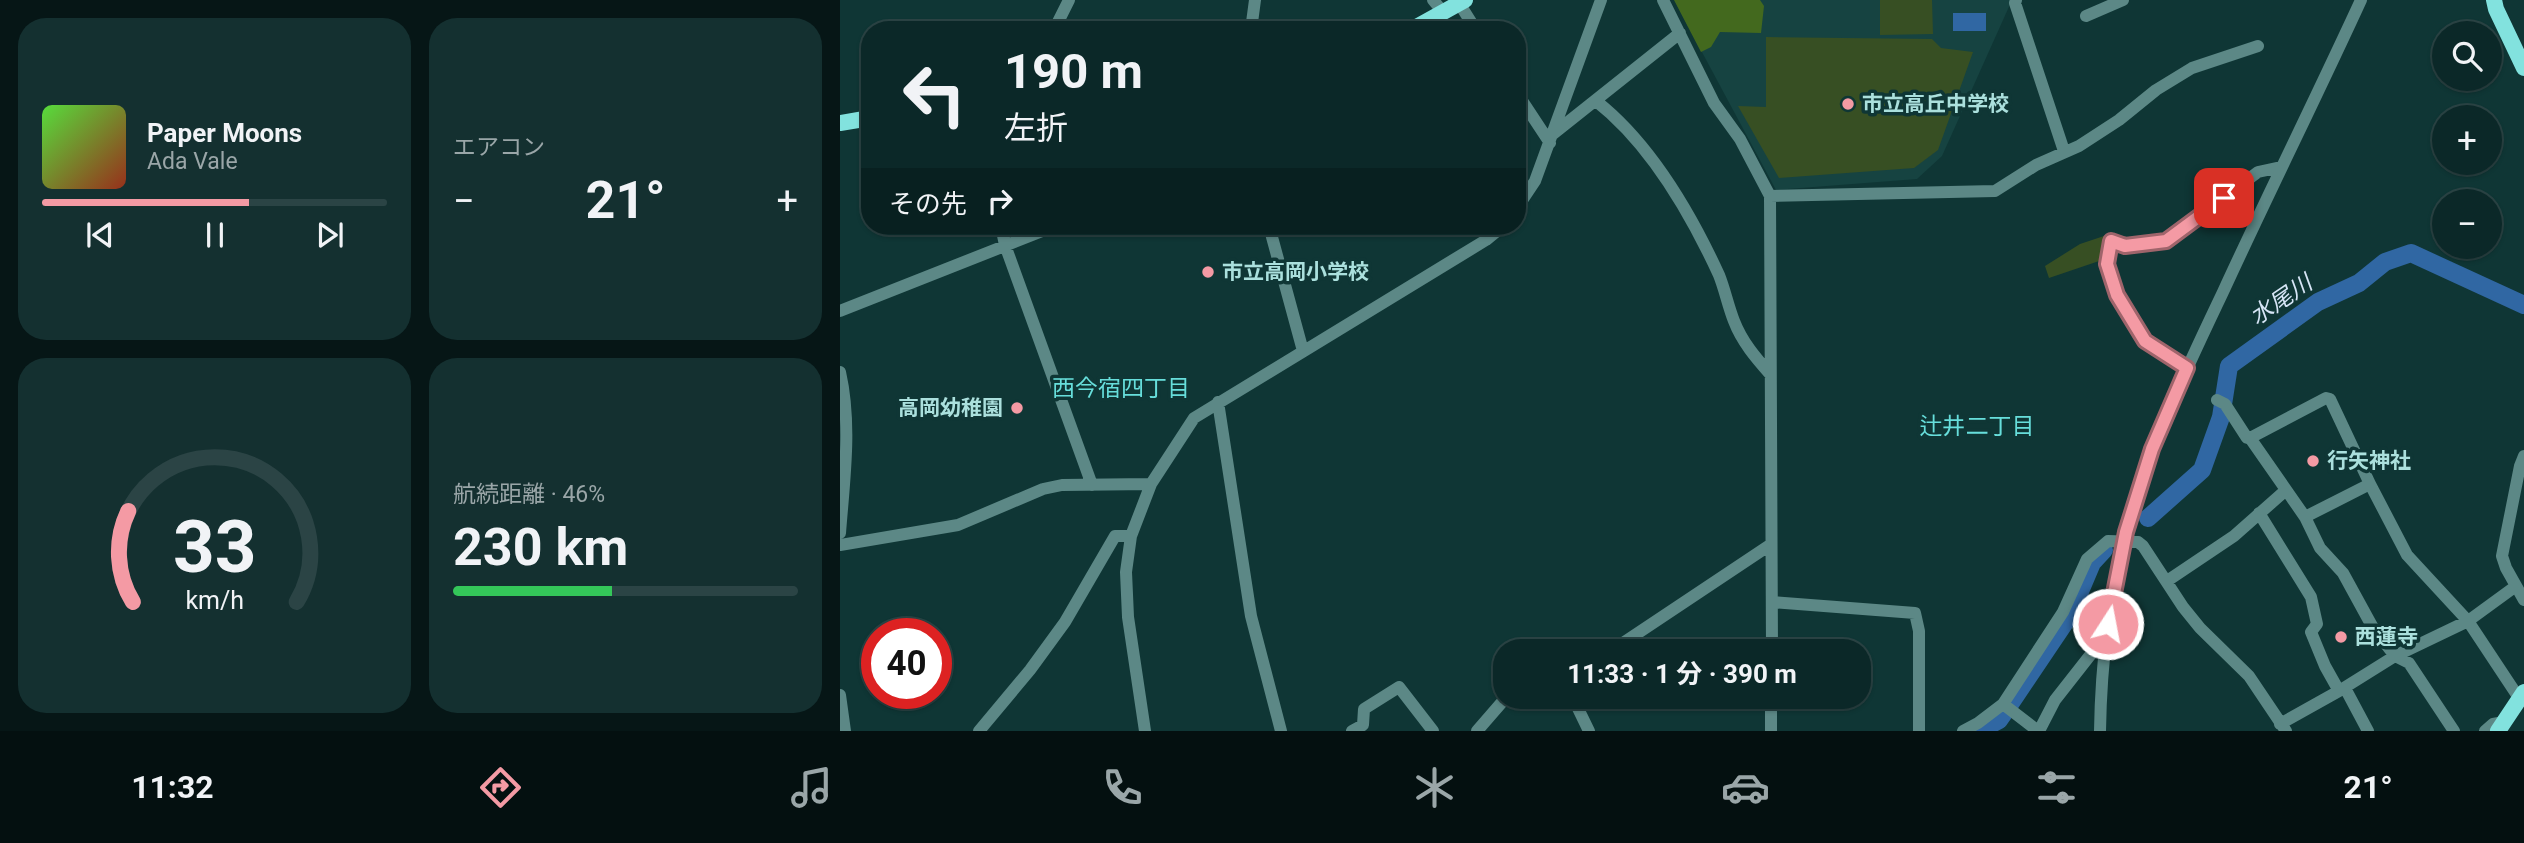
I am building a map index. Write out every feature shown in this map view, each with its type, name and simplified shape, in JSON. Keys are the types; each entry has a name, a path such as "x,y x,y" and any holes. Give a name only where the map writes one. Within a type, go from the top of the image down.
{"main road":[{"path":"2494,0 2524,68"},
{"path":"1421,21 1438,6 1462,2"},
{"path":"840,123 861,120"},
{"path":"2501,727 2522,695"}],"street":[{"path":"1058,21 1069,0"},
{"path":"1252,21 1255,0"},
{"path":"1526,194 1535,181 1552,139 1601,0"},
{"path":"1663,0 1714,103 1740,139 1770,196 1772,639"},
{"path":"2016,0 2064,151"},
{"path":"2085,16 2123,0"},
{"path":"2100,731 2101,677 2106,634 2124,540 2152,449 2187,368 2361,0"},
{"path":"1462,2 1472,21"},
{"path":"1552,139 1680,33"},
{"path":"1770,196 1994,191 2064,151 2079,146 2119,120 2156,90 2192,68 2258,46"},
{"path":"1596,101 1623,124 1692,219 1720,279 1734,322 1749,350 1770,374"},
{"path":"1526,105 1552,139"},
{"path":"2187,368 2145,341 2117,295 2107,264 2111,241 2125,246 2166,241 2258,172 2281,167"},
{"path":"1003,235 1092,485"},
{"path":"840,311 1031,235"},
{"path":"1271,235 1303,351"},
{"path":"1145,731 1128,617 1126,572 1131,536 1151,484 1194,418 1492,235"},
{"path":"840,372 846,396 847,440 840,533"},
{"path":"2250,438 2326,398 2330,399 2407,555 2468,621 2522,695"},
{"path":"2220,401 2247,438 2250,438 2305,517 2320,548 2343,573 2372,626 2395,656 2409,663 2454,731"},
{"path":"1218,402 1251,617 1281,731"},
{"path":"2524,457 2502,556 2524,600"},
{"path":"840,545 958,525 1043,489 1062,485 1151,484"},
{"path":"2305,517 2370,484"},
{"path":"2167,581 2234,536 2286,490"},
{"path":"2259,513 2311,597 2317,624 2311,632 2325,666 2368,731"},
{"path":"979,731 1030,670 1065,622 1115,537 1131,536"},
{"path":"1963,731 2008,707 2063,611 2087,559 2108,541 2138,542 2143,546 2183,607 2200,628 2249,676 2283,727 2395,656 2468,621 2516,586"},
{"path":"1629,639 1770,545"},
{"path":"1772,601 1915,613 1919,631 1919,731"},
{"path":"2008,707 2038,731 2054,700 2106,634"},
{"path":"1353,731 1363,725 1364,709 1399,687 1433,731"},
{"path":"840,695 845,731"},
{"path":"1477,731 1496,709"},
{"path":"1578,709 1589,731"},
{"path":"1771,709 1771,731"},
{"path":"2484,731 2493,724 2501,727"}],"shaded area":[{"name":"市立高丘中学校","path":"1674,0 2012,0 1942,156 1917,179 1776,190"}],"green space":[{"path":"1674,0 1760,0 1764,6 1761,33 1720,32 1711,47 1701,52"},
{"path":"1880,0 1932,0 1933,34 1880,35"},
{"path":"1766,37 1932,39 1941,48 1973,52 1938,150 1914,168 1779,178 1738,106 1766,107"},
{"path":"2107,235 2105,259 2049,278 2045,266 2080,244"}],"water":[{"path":"1953,13 1986,13 1986,31 1953,31"}],"waterway":[{"name":"水尾川","path":"2148,518 2202,470 2221,417 2229,366 2318,302 2359,283 2385,262 2411,253 2524,305"},
{"name":"水尾川","path":"1979,731 1999,720 2006,710 2070,615 2092,563 2104,550"}],"place":[{"name":"市立高丘中学校","path":"1848,104"},
{"name":"市立高岡小学校","path":"1208,272"},
{"name":"高岡幼稚園","path":"1017,408"},
{"name":"行矢神社","path":"2313,461"},
{"name":"西蓮寺","path":"2341,637"}],"district":[{"name":"西今宿四丁目","path":"1121,388"},
{"name":"辻井二丁目","path":"1977,426"}],"route":[{"path":"2108,624 2126,532 2152,449 2187,368 2145,341 2117,295 2107,264 2111,241 2125,246 2166,241 2224,198"}]}
